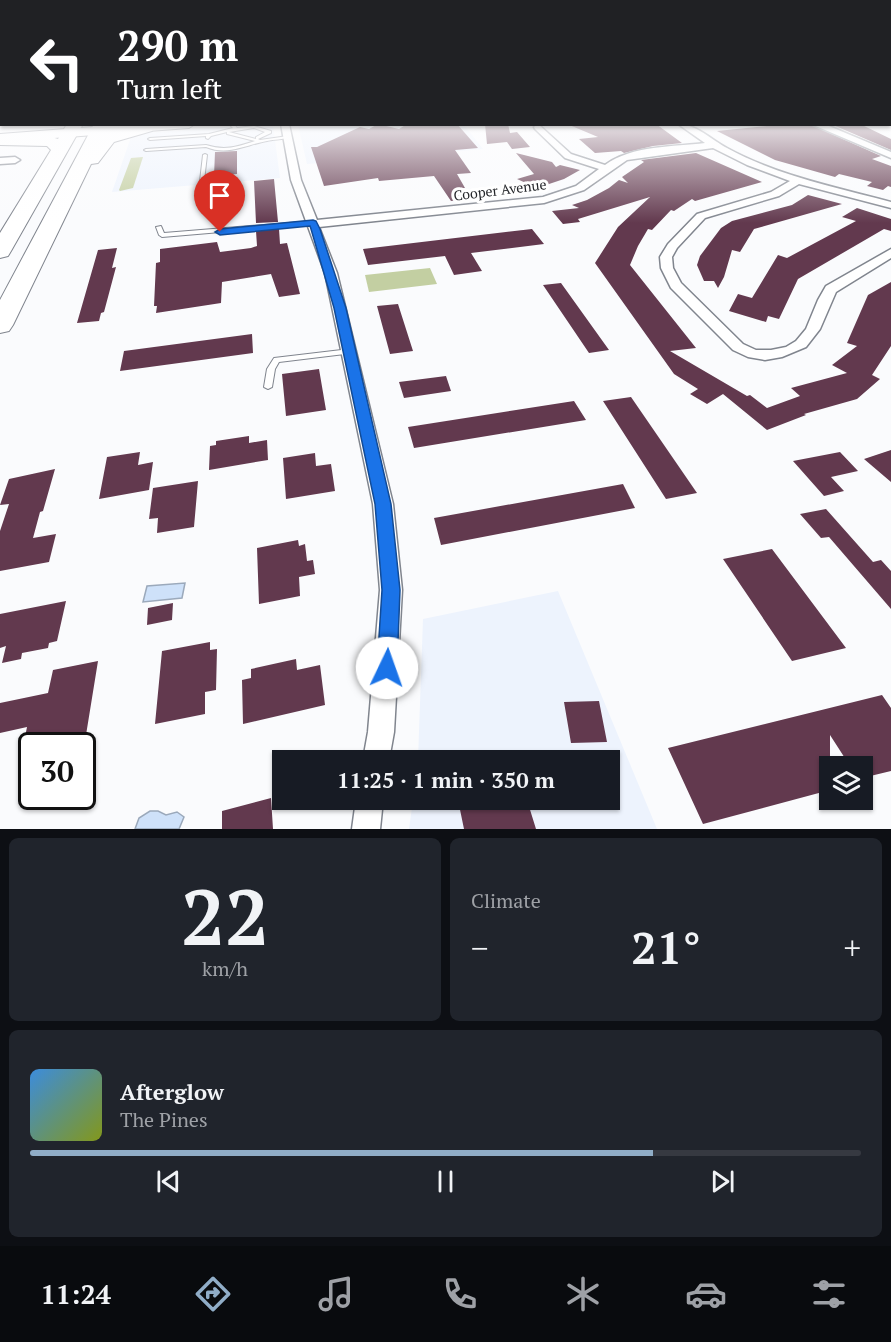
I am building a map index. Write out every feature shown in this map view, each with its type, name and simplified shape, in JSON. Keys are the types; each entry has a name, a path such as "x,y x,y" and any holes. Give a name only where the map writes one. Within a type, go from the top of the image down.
{"highway":[{"path":"57,146 60,151"},
{"path":"0,251 62,146"},
{"path":"41,244 52,205 76,146"},
{"path":"0,326 69,191 89,146"},
{"path":"69,191 84,177 100,146"}],"street":[{"path":"290,146 296,180 331,273 383,504 390,571 387,668 378,750"},
{"path":"557,146 568,156 606,168"},
{"name":"Cooper Avenue","path":"313,224 544,200 580,188 617,161 634,155 708,146"},
{"path":"714,146 750,163 798,180 891,206"},
{"path":"868,146 891,155"},
{"path":"0,161 15,160"},
{"path":"798,180 775,194 701,216 672,246 666,257 667,268 676,285 732,344 750,358 790,351 802,345 816,322 825,297 831,289 891,253"},
{"path":"366,829 369,810"}],"lane":[{"path":"146,150 206,146 214,150 240,150 247,146"},
{"path":"228,150 236,147"},
{"path":"202,181 205,155"},
{"path":"159,227 162,235 313,224"},
{"path":"268,387 271,369 277,360 350,351"}],"shaded area":[{"path":"128,146 276,146 280,178 112,192"},
{"path":"303,146 480,146 483,149 307,164"},
{"path":"558,591 657,829 409,829 412,810 620,810 620,750 418,750 423,619"}],"green space":[{"path":"143,157 133,188 120,191 131,158"},
{"path":"430,268 437,284 369,292 365,275"}],"water":[{"path":"185,583 182,598 143,602 147,586"},
{"path":"150,811 158,811 166,815 177,812 184,817 179,829 135,829 139,818"}],"building":[{"path":"476,146 478,148 455,150 471,173 457,174 465,188 462,188 467,196 464,196 466,199 451,201 434,176 379,181 378,178 324,186 311,147"},
{"path":"510,146 530,147 512,149"},
{"path":"587,146 656,146 624,153 621,151 595,153"},
{"path":"746,146 858,146 881,156 872,159 891,166 891,187 888,186 883,190 867,186 872,182 839,174 835,177 775,160"},
{"path":"237,151 237,174 214,176 215,152"},
{"path":"516,153 552,162 556,167 560,165 580,170 564,179 537,188 517,179 534,174"},
{"path":"696,153 762,182 695,201 692,199 674,211 671,210 652,230 648,229 638,246 630,265 696,348 670,351 747,396 750,395 767,408 800,396 791,388 847,373 832,365 857,346 847,343 868,295 891,282 891,346 872,375 880,379 857,399 804,414 806,415 767,430 723,394 707,404 690,394 698,389 674,374 595,263 618,227 650,197 578,219 580,222 563,224 552,211 579,208 572,205 587,200 619,180 628,183 622,177 644,162 641,160"},
{"path":"274,179 278,222 256,223 254,181"},
{"path":"808,195 842,204 754,229 740,252 732,250 724,277 718,288 714,281 704,281 697,265 700,256 721,228 732,221 792,205"},
{"path":"857,208 891,219 891,231 884,229 798,279 779,319 768,316 766,322 729,311 738,294 752,298 778,255 787,258 856,221 842,217"},
{"path":"279,229 280,244 287,243 300,294 279,297 271,274 222,282 221,303 156,313 157,306 154,306 156,263 160,262 160,249 217,242 220,252 251,248 257,246 256,231"},
{"path":"532,229 544,244 471,253 482,271 454,275 445,256 368,265 363,249"},
{"path":"117,248 112,268 116,267 104,312 101,313 99,321 77,323 98,250"},
{"path":"561,283 609,350 589,353 543,285"},
{"path":"398,304 413,351 390,354 377,306"},
{"path":"252,334 253,353 120,371 124,351"},
{"path":"319,369 326,410 286,416 282,374"},
{"path":"446,376 451,391 404,398 399,382"},
{"path":"631,397 697,493 666,499 603,401"},
{"path":"574,401 586,420 414,448 408,427"},
{"path":"249,436 249,443 267,440 268,460 209,470 210,446 216,445 216,441"},
{"path":"891,450 891,482 864,459"},
{"path":"140,452 138,465 153,462 149,490 99,499 107,457"},
{"path":"840,452 858,471 831,477 844,491 824,496 793,461"},
{"path":"315,453 316,466 331,464 335,491 286,499 283,458"},
{"path":"55,469 33,538 56,534 49,562 0,571 0,531 9,504 0,505 9,479"},
{"path":"198,481 194,527 157,533 158,518 149,519 153,488"},
{"path":"623,484 635,508 441,545 434,518"},
{"path":"826,509 873,562 881,560 891,571 891,609 829,537 821,538 800,514"},
{"path":"298,540 299,546 305,544 307,561 313,560 315,574 299,577 300,596 259,604 257,548"},
{"path":"772,549 846,648 792,661 723,559"},
{"path":"66,601 57,641 49,643 48,648 22,653 21,659 2,663 6,646 0,648 0,614"},
{"path":"173,603 172,620 147,625 148,608"},
{"path":"210,642 210,650 217,649 216,690 205,692 205,714 155,724 162,651"},
{"path":"296,659 297,670 320,665 325,705 243,724 242,680 251,678 251,669"},
{"path":"98,661 86,732 26,732 27,727 0,733 0,703 48,693 53,670"},
{"path":"882,695 891,708 891,771 873,775 873,756 844,756 830,735 830,756 819,756 819,793 703,824 668,748"},
{"path":"599,701 607,742 571,743 564,702"},
{"path":"271,798 273,829 222,829 222,811"},
{"path":"460,810 530,810 536,829 464,829"}],"route":[{"path":"220,232 313,223 316,229 340,308 383,504 391,590 387,668"}]}
